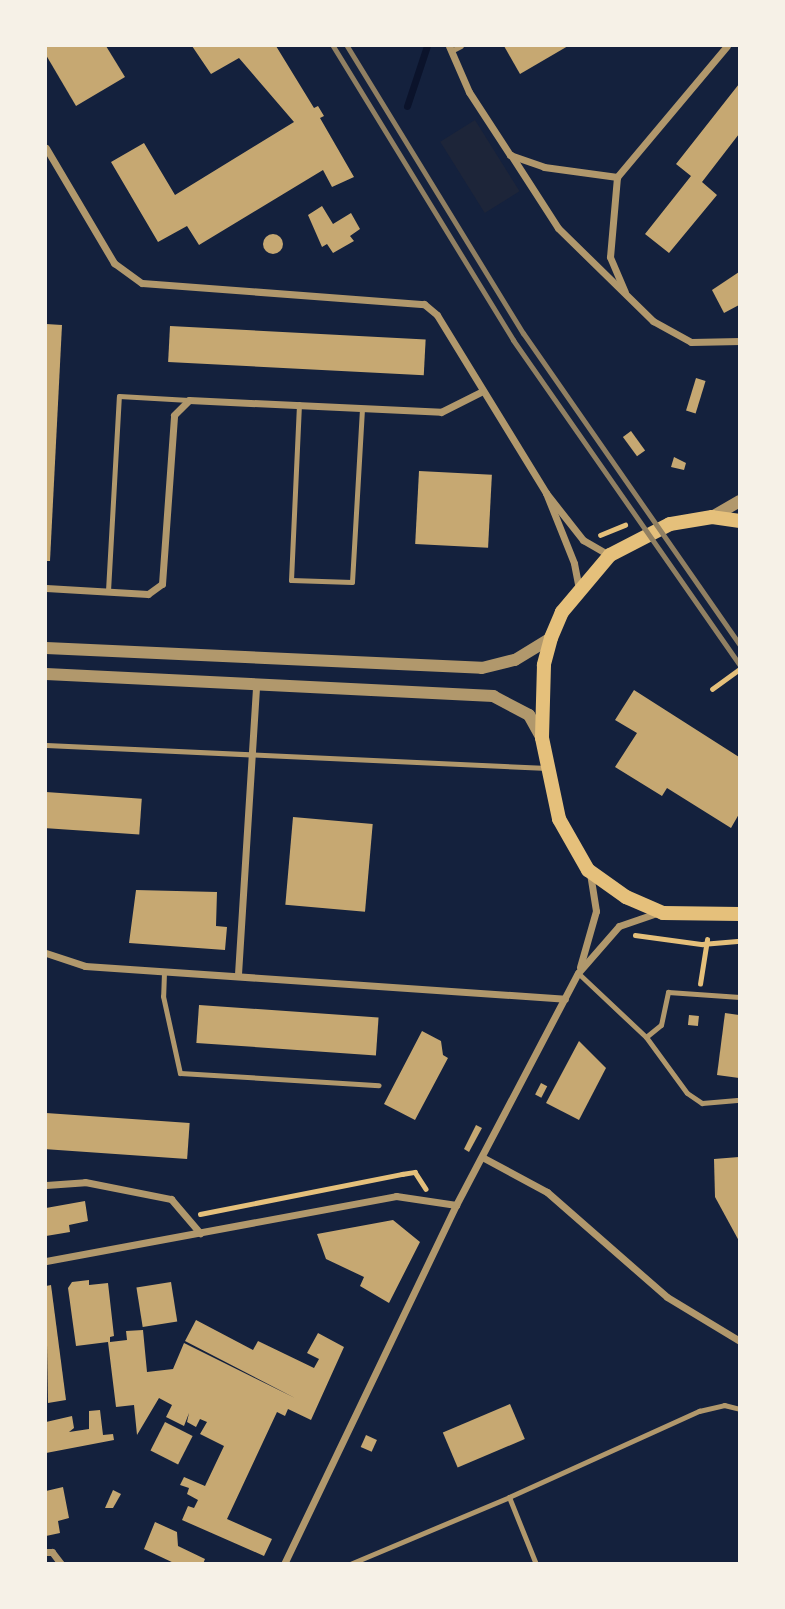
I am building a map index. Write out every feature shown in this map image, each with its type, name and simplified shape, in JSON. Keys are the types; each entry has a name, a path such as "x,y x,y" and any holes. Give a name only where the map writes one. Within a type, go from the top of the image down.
{"main road":[{"path":"740,521 712,517 670,524 631,541 610,555 562,612 551,638 544,665 542,738 559,819 588,870 626,897 663,913 740,914"}],"street":[{"path":"627,297 610,257 617,177 727,46"},
{"path":"450,48 469,92 558,228 653,321 691,342 740,341"},
{"path":"46,148 114,263 142,283 415,302 437,315 546,493 583,540 610,555"},
{"path":"510,155 544,167 617,177"},
{"path":"46,588 148,594 162,584 173,415 189,400 441,412 483,391"},
{"path":"546,493 574,563 579,589"},
{"path":"712,517 740,501"},
{"path":"46,648 482,668 516,660 551,638"},
{"path":"46,674 493,696 529,715 542,738"},
{"path":"238,974 256,684"},
{"path":"284,1563 456,1205 578,974 596,911 588,870"},
{"path":"578,974 619,926 645,914 663,913"},
{"path":"46,953 85,966 238,974 565,999"},
{"path":"482,1157 547,1192 667,1297 740,1341"},
{"path":"46,1185 85,1182 171,1199 200,1233"},
{"path":"46,1261 396,1196 456,1205"},
{"path":"46,1552 52,1552 61,1563"}],"lane":[{"path":"450,48 461,46"},
{"path":"107,591 119,396 189,400"},
{"path":"299,404 291,580 352,582 362,408"},
{"path":"46,745 547,768"},
{"path":"164,972 163,996 180,1073 379,1085"},
{"path":"578,974 646,1037 687,1093 702,1103 740,1100"},
{"path":"646,1037 661,1025 668,992 740,997"},
{"path":"350,1563 509,1497 699,1411 724,1405 740,1409"},
{"path":"509,1497 536,1563"}],"path":[{"path":"601,534 634,522"},
{"path":"712,689 740,669"},
{"path":"634,934 706,942 740,941"},
{"path":"701,984 706,942"},
{"path":"208,1211 415,1172 423,1178 428,1200"}],"shaded area":[{"path":"475,120 520,191 485,213 440,142"}],"building":[{"path":"46,46 106,46 125,77 76,106 46,55"},
{"path":"192,46 276,46 314,108 318,106 324,116 320,118 354,177 332,187 323,170 199,245 187,226 158,242 111,162 144,143 175,195 294,122 239,58 211,74"},
{"path":"504,46 568,46 520,74"},
{"path":"739,84 739,134 702,182 717,195 669,253 645,234 691,176 676,164"},
{"path":"322,206 333,224 351,213 360,229 350,236 354,241 333,253 327,244 322,247 308,215"},
{"path":"269,234 277,234 283,244 277,254 269,254 263,248 263,240"},
{"path":"739,272 739,305 724,313 712,290"},
{"path":"46,324 62,325 50,561 46,561"},
{"path":"170,326 426,339 424,375 168,362"},
{"path":"696,378 706,381 696,413 686,411"},
{"path":"631,431 645,450 637,456 623,437"},
{"path":"674,457 686,463 684,470 671,467"},
{"path":"419,471 492,475 488,548 415,544"},
{"path":"634,690 739,757 739,814 731,828 667,788 662,796 615,767 637,733 615,720"},
{"path":"46,792 142,799 139,835 46,828"},
{"path":"293,817 373,824 365,912 285,905"},
{"path":"136,890 217,892 216,926 227,927 225,950 129,943"},
{"path":"199,1005 379,1018 376,1055 196,1043"},
{"path":"725,1013 739,1015 739,1078 717,1075"},
{"path":"689,1015 699,1016 698,1026 688,1025"},
{"path":"422,1031 441,1041 443,1055 448,1058 415,1120 384,1104"},
{"path":"579,1041 606,1068 579,1120 546,1103"},
{"path":"541,1083 547,1086 541,1098 535,1095"},
{"path":"46,1113 190,1123 187,1159 46,1149"},
{"path":"476,1125 482,1128 469,1152 464,1149"},
{"path":"739,1157 739,1241 715,1197 714,1159"},
{"path":"85,1201 88,1221 69,1225 70,1232 46,1236 46,1208"},
{"path":"393,1220 420,1242 389,1303 360,1286 364,1277 326,1259 317,1234"},
{"path":"89,1280 89,1285 108,1283 114,1336 110,1337 110,1342 127,1340 126,1331 143,1330 147,1372 173,1369 184,1343 295,1398 185,1341 196,1320 253,1350 258,1341 314,1368 319,1359 307,1353 318,1333 344,1347 311,1420 288,1409 285,1416 277,1412 227,1519 272,1539 264,1556 182,1520 188,1506 194,1508 198,1500 187,1494 189,1488 180,1485 184,1477 205,1486 224,1446 200,1434 207,1422 200,1419 196,1427 187,1422 189,1413 184,1426 166,1417 172,1405 159,1398 137,1435 134,1405 116,1407 108,1342 76,1346 68,1288 72,1282"},
{"path":"171,1282 177,1322 143,1327 136,1287"},
{"path":"51,1285 66,1400 48,1403 46,1286"},
{"path":"510,1404 525,1439 458,1468 443,1433"},
{"path":"100,1410 103,1435 113,1434 114,1440 46,1453 46,1422 72,1416 74,1428 69,1432 89,1429 89,1411"},
{"path":"165,1422 193,1436 178,1465 150,1451"},
{"path":"366,1435 377,1440 372,1452 361,1447"},
{"path":"63,1487 69,1518 58,1521 60,1533 46,1536 46,1491"},
{"path":"113,1490 121,1494 113,1508 105,1508"},
{"path":"155,1522 177,1532 178,1546 205,1559 203,1564 176,1564 144,1549"}],"waterway":[{"path":"407,106 427,46"}],"railway":[{"path":"333,46 513,340 740,665"},
{"path":"347,46 523,333 740,645"}]}
